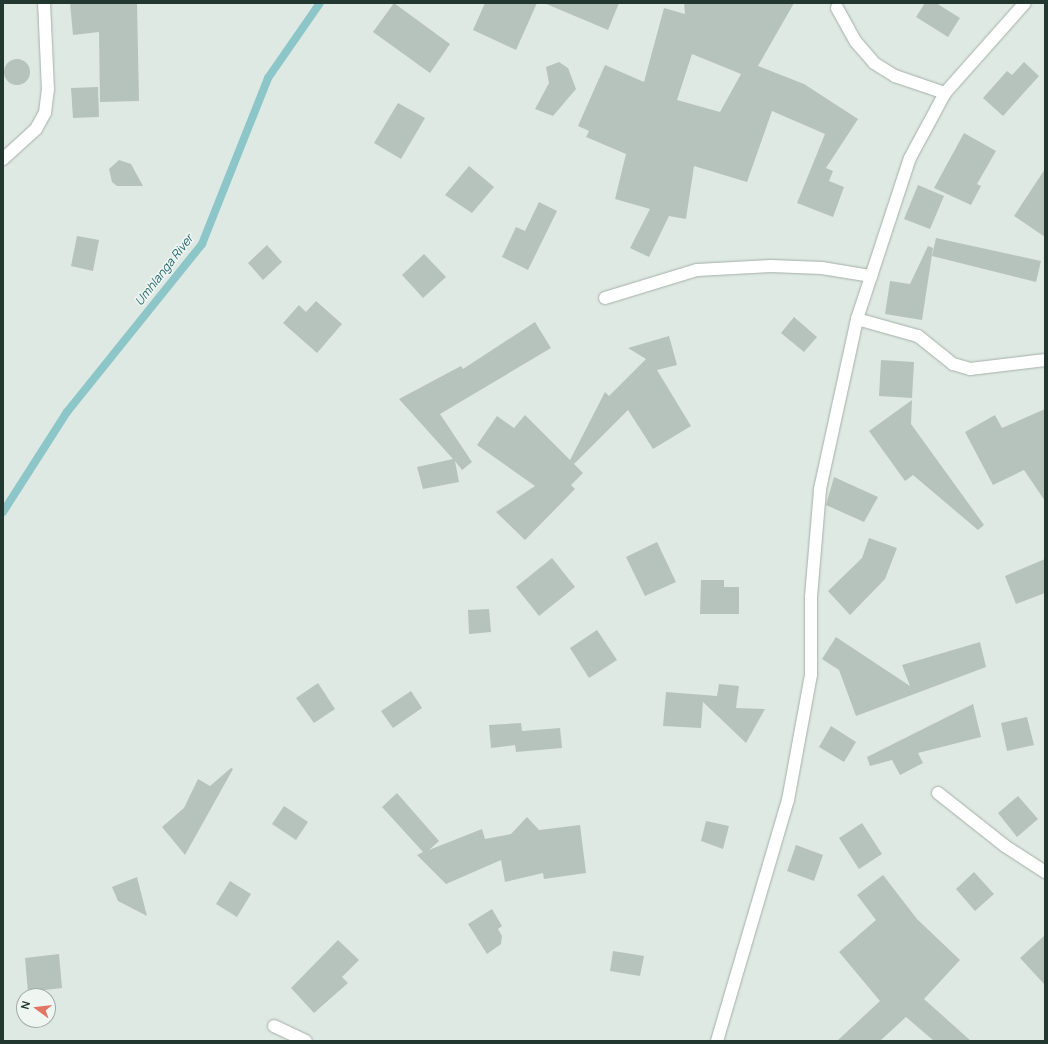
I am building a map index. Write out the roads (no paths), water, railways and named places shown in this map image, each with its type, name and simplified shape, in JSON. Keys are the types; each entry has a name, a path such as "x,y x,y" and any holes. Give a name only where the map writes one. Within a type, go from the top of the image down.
{"street":[{"path":"3,159 36,129 45,113 48,90 44,3"},
{"path":"717,1041 788,800 811,675 811,597 820,489 857,319 910,158 945,92 1025,3"},
{"path":"837,8 856,42 874,62 895,76 945,92"},
{"path":"605,298 697,270 778,266 822,268 871,276"},
{"path":"857,319 918,336 953,364 970,369 1045,360"},
{"path":"938,793 1005,846 1045,872"},
{"path":"274,1026 306,1041"}],"waterway":[{"name":"Umhlanga River","path":"3,512 67,412 202,244 268,78 320,3"}]}
